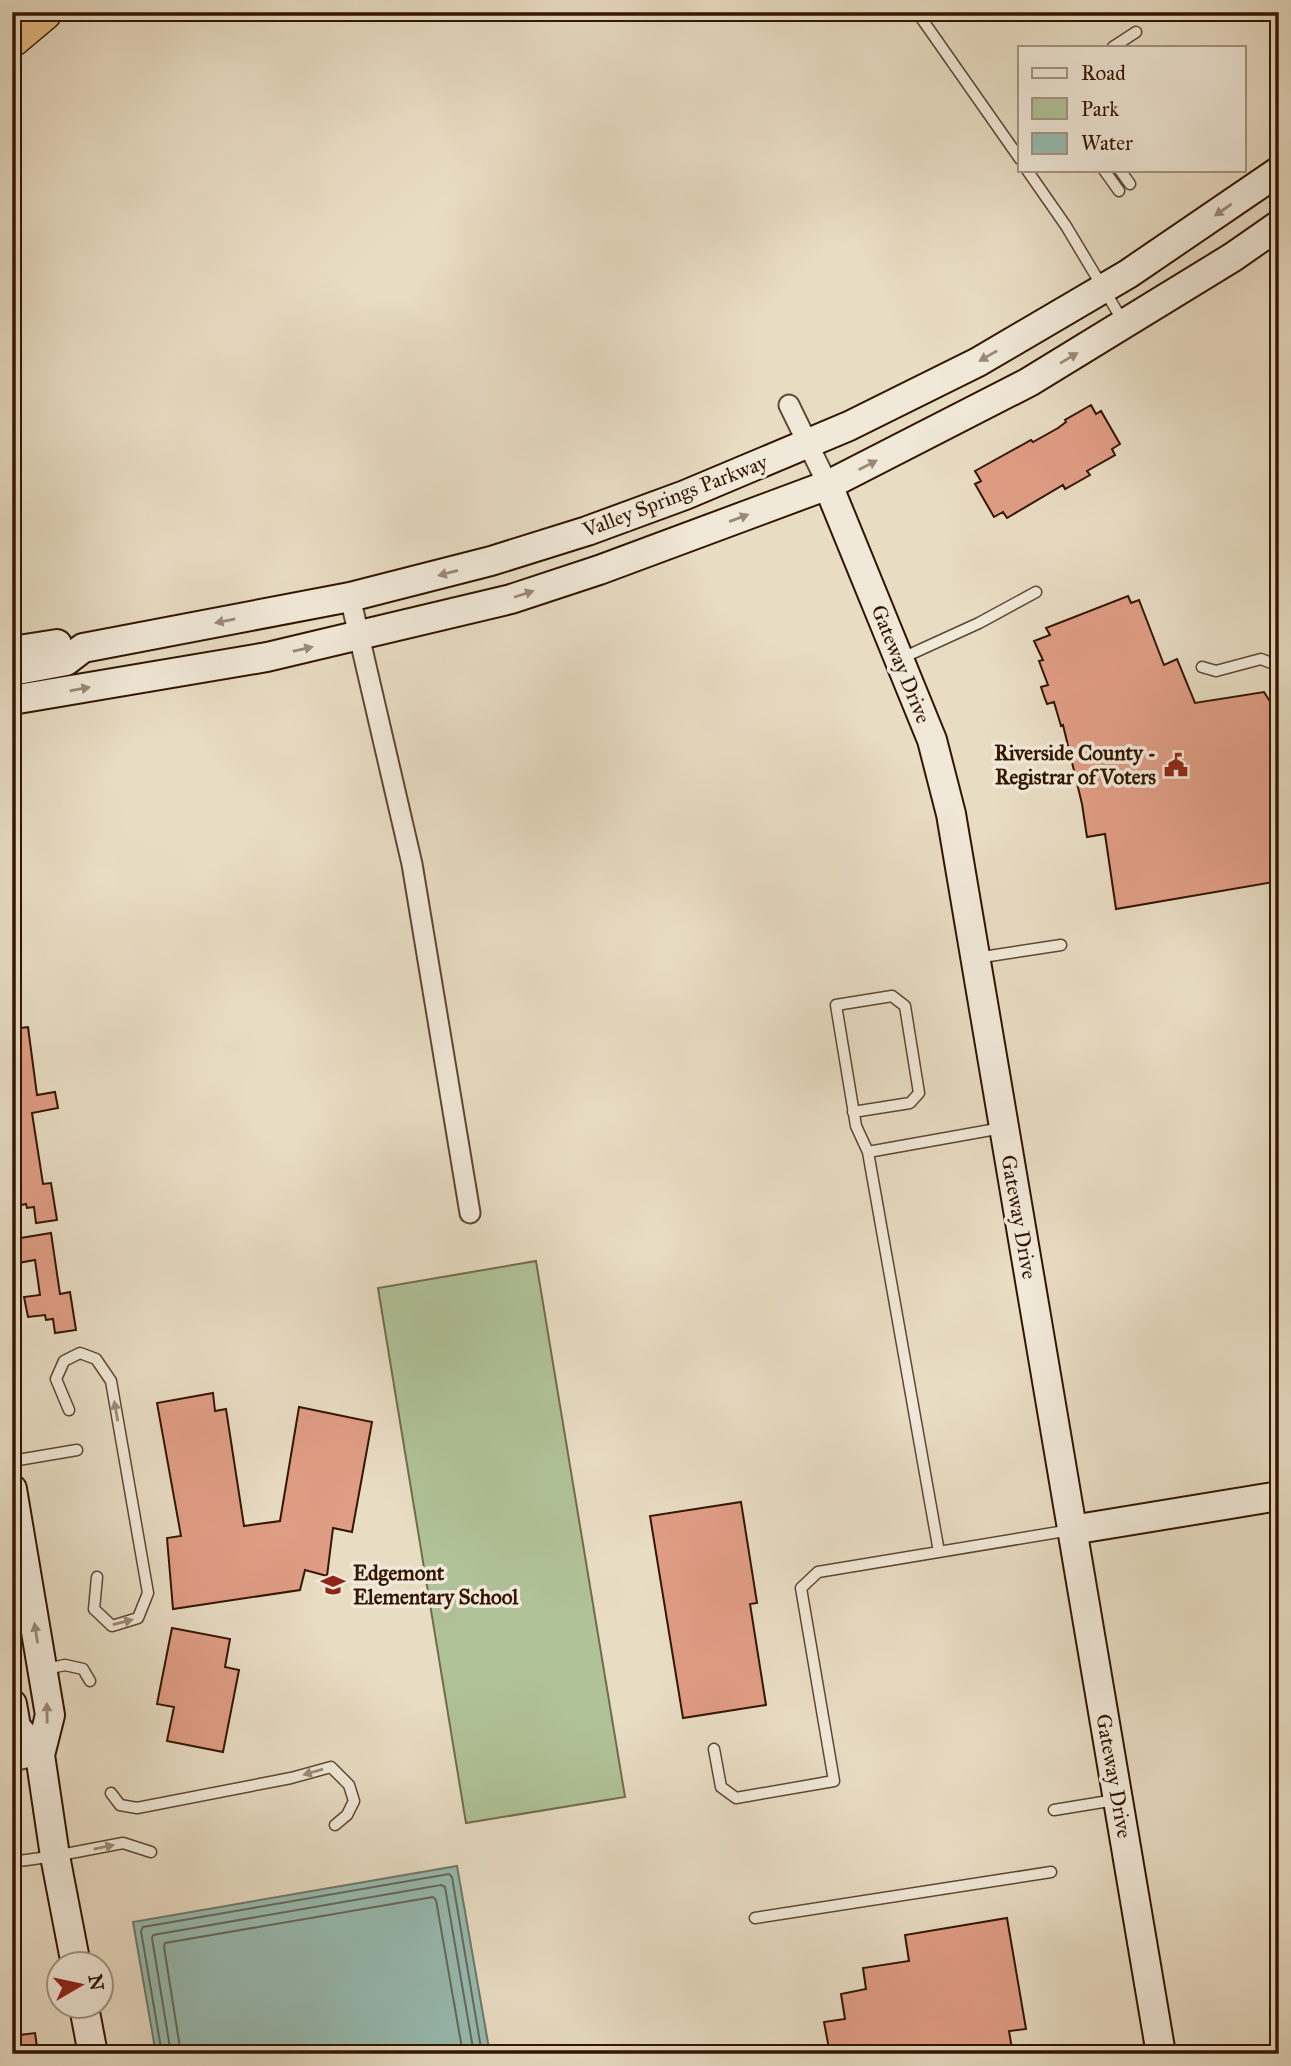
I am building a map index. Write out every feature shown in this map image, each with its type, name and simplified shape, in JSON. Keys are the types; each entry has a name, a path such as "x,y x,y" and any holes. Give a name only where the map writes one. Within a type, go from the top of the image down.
{"highway":[{"path":"12,38 43,12"}],"street":[{"name":"Valley Springs Parkway","path":"12,671 66,661 83,648 350,597 491,561 587,531 685,495 849,426 978,362 1139,267 1279,172"},
{"name":"Valley Springs Parkway","path":"12,700 267,657 524,595 828,485 1029,382 1233,257 1279,225"},
{"name":"Gateway Drive","path":"789,405 828,485 900,659 932,740 951,814 1160,2051"},
{"path":"350,597 412,863 470,1213"},
{"path":"12,651 62,643 83,648"},
{"path":"12,1489 50,1715 40,1755 55,1856 73,1951"},
{"path":"1072,1530 1279,1496"},
{"path":"12,1704 16,1727 40,1755"},
{"path":"12,1761 40,1755"},
{"path":"87,2021 93,2054"}],"lane":[{"path":"917,12 1018,156"},
{"path":"1115,46 1136,32"},
{"path":"1028,172 1066,226 1125,324"},
{"path":"1105,172 1119,191"},
{"path":"1121,172 1130,184"},
{"path":"900,659 979,623 1036,592"},
{"path":"1202,667 1216,671 1261,659 1279,666"},
{"path":"976,958 1061,945"},
{"path":"853,1112 910,1103 919,1093 905,1006 892,996 836,1005 853,1112 856,1126 868,1152 939,1552"},
{"path":"868,1152 1004,1128"},
{"path":"69,1410 56,1379 64,1361 80,1353 96,1359 111,1381 148,1593 138,1618 112,1626 93,1609 97,1577"},
{"path":"12,1461 77,1450"},
{"path":"714,1749 721,1787 736,1798 834,1781 802,1588 818,1572 1072,1530"},
{"path":"41,1670 65,1665 83,1669 90,1681"},
{"path":"111,1793 120,1805 137,1808 291,1778 331,1767 349,1784 354,1801 347,1815 335,1825"},
{"path":"1054,1810 1118,1800"},
{"path":"12,1862 123,1843 151,1852"},
{"path":"755,1918 1051,1872"},
{"path":"1118,2054 1160,2051"}],"green space":[{"path":"536,1261 625,1797 466,1823 378,1288"}],"water":[{"path":"457,1866 490,2054 156,2054 133,1922"}],"building":[{"path":"1091,405 1096,414 1101,411 1120,444 1112,449 1115,455 1087,471 1090,475 1065,489 1063,485 1007,518 1003,512 994,517 975,484 981,481 975,471 1058,428 1065,420"},
{"name":"Riverside County - Registrar of Voters","path":"1128,596 1131,603 1139,600 1164,665 1177,659 1195,703 1264,692 1279,716 1279,881 1116,909 1105,834 1087,837 1063,725 1061,726 1054,702 1047,704 1044,696 1041,687 1048,685 1039,661 1043,660 1034,641 1050,635 1046,628"},
{"path":"28,1027 37,1095 55,1092 58,1108 32,1113 43,1184 51,1183 57,1220 36,1223 34,1207 27,1208 26,1204 12,1207 12,1187 21,1185 16,1151 12,1152 12,1029"},
{"path":"51,1233 60,1294 70,1292 76,1330 55,1333 53,1319 46,1320 45,1315 28,1317 24,1297 40,1295 35,1260 18,1263 14,1239"},
{"path":"213,1393 215,1411 226,1409 244,1526 280,1521 299,1407 372,1422 352,1532 333,1528 327,1576 305,1570 300,1590 173,1609 167,1538 181,1536 157,1403"},
{"path":"741,1502 757,1603 750,1604 766,1705 683,1718 650,1516"},
{"path":"172,1628 230,1639 225,1667 239,1670 223,1752 167,1741 174,1707 157,1704"},
{"path":"1007,1918 1026,2029 1009,2031 1012,2049 982,2054 830,2054 824,2022 845,2019 841,1994 866,1989 863,1968 909,1961 905,1935"},
{"path":"35,2033 38,2054 12,2054 12,2036"}],"place":[{"name":"Riverside County - Registrar of Voters","path":"1176,765"},
{"name":"Edgemont Elementary School","path":"333,1585"}]}
